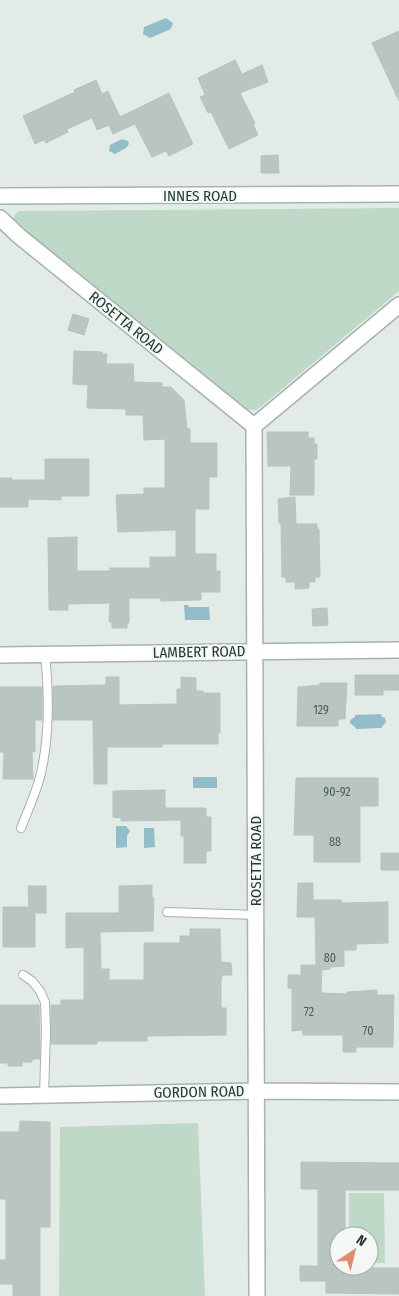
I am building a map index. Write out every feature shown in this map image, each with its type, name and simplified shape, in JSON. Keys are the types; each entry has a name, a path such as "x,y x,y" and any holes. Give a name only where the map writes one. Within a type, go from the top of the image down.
{"street":[{"name":"INNES ROAD","path":"0,196 399,194"},
{"name":"ROSETTA ROAD","path":"0,218 19,236 254,426 258,1091 257,1296"},
{"path":"254,426 399,305"},
{"name":"LAMBERT ROAD","path":"0,655 399,650"},
{"name":"GORDON ROAD","path":"0,1096 258,1091 399,1092"}],"lane":[{"path":"21,828 41,775 46,748 48,704 45,654"},
{"path":"167,912 256,915"},
{"path":"22,975 32,981 40,991 44,1002 46,1031 44,1096"}],"green space":[{"path":"399,208 399,291 257,410 243,409 15,224 13,219 19,211"},
{"path":"198,1123 205,1296 59,1296 60,1127"},
{"path":"349,1193 384,1193 385,1263 379,1263 379,1226 349,1226"}],"water":[{"path":"166,18 173,23 171,29 150,38 143,34 144,27"},
{"path":"122,139 128,141 129,144 126,148 115,154 109,151 110,145"},
{"path":"184,605 189,607 209,607 210,620 185,620"},
{"path":"381,714 386,722 381,728 356,729 350,723 350,720 355,715"},
{"path":"193,777 217,777 217,788 193,788"},
{"path":"116,826 126,826 130,831 127,836 127,847 116,848"},
{"path":"144,828 154,828 155,847 144,848"}],"building":[{"path":"399,31 399,101 372,43"},
{"path":"235,60 242,74 262,65 268,82 240,93 255,123 253,124 258,135 229,149 211,112 208,113 200,97 205,95 198,78"},
{"path":"96,80 102,94 108,91 120,117 169,93 193,144 169,156 166,151 152,157 135,124 113,134 109,125 97,130 92,118 67,129 68,132 46,143 44,140 35,144 23,116"},
{"path":"278,155 279,173 261,173 261,156"},
{"path":"73,314 89,319 84,335 68,330"},
{"path":"74,351 102,352 102,354 107,354 106,364 133,364 134,382 162,383 162,387 171,387 184,400 187,429 190,429 190,443 217,443 217,477 209,477 209,509 195,509 195,554 216,554 216,571 220,571 220,592 201,592 201,600 161,601 161,598 129,598 129,623 127,622 127,628 112,628 112,622 109,622 110,603 68,604 68,610 49,610 48,538 77,537 77,571 110,571 110,568 150,568 150,557 176,557 176,530 118,532 116,495 144,494 144,488 165,488 165,439 144,440 143,415 126,415 126,409 87,408 88,385 73,384"},
{"path":"267,432 308,432 308,438 314,438 314,444 317,444 317,459 314,459 314,495 290,495 291,466 268,466"},
{"path":"45,459 89,459 89,496 61,496 61,500 28,499 28,507 0,507 0,478 45,480"},
{"path":"295,497 296,524 317,524 317,529 319,529 320,577 315,577 315,582 309,582 309,588 295,589 295,582 286,582 286,577 282,577 281,523 279,523 278,499"},
{"path":"327,608 328,625 313,626 312,609"},
{"path":"355,675 399,675 399,690 383,690 383,695 355,695"},
{"path":"106,677 119,677 119,705 177,704 177,689 181,689 181,677 196,678 196,691 220,693 220,733 218,733 218,744 162,744 162,747 107,747 107,784 94,784 93,720 53,720 53,687 106,685"},
{"path":"320,683 347,683 345,719 338,719 338,726 297,726 298,687 320,685"},
{"path":"0,687 42,687 42,720 35,720 35,752 32,752 33,779 3,779 4,752 0,752"},
{"path":"296,778 378,778 378,806 360,806 360,862 314,862 314,835 294,835"},
{"path":"165,790 165,808 206,808 206,817 211,817 211,851 206,851 206,863 184,863 184,836 181,836 181,820 121,821 121,818 113,817 113,791"},
{"path":"381,853 399,853 399,870 381,870"},
{"path":"298,883 313,883 313,900 341,900 341,903 388,902 388,943 356,944 356,950 344,950 344,966 330,967 330,969 322,970 321,993 347,994 347,992 377,990 377,995 394,995 393,1047 356,1047 356,1052 343,1052 343,1035 303,1035 303,1030 292,1031 292,988 288,988 288,975 301,975 301,965 316,965 315,917 297,917"},
{"path":"152,885 152,898 154,898 153,931 100,932 101,969 109,969 109,980 144,980 144,943 180,943 180,936 190,936 190,929 220,929 221,962 231,963 232,975 222,975 221,982 221,1008 226,1008 226,1035 147,1036 147,1041 97,1041 97,1044 51,1044 51,1005 61,1005 61,1000 84,1000 84,947 66,948 66,913 119,913 119,886"},
{"path":"28,886 46,886 46,913 35,913 35,947 3,947 3,907 29,907"},
{"path":"0,1005 39,1005 40,1059 32,1059 32,1062 22,1062 22,1066 8,1066 8,1063 0,1063"},
{"path":"20,1121 50,1122 50,1227 40,1227 40,1296 13,1296 13,1284 0,1284 0,1260 6,1260 6,1199 0,1199 0,1132 19,1132"},
{"path":"301,1162 399,1163 399,1190 345,1190 345,1226 329,1226 329,1276 379,1276 379,1268 399,1268 399,1294 326,1293 326,1281 300,1281 300,1266 318,1266 318,1189 301,1189"}]}
